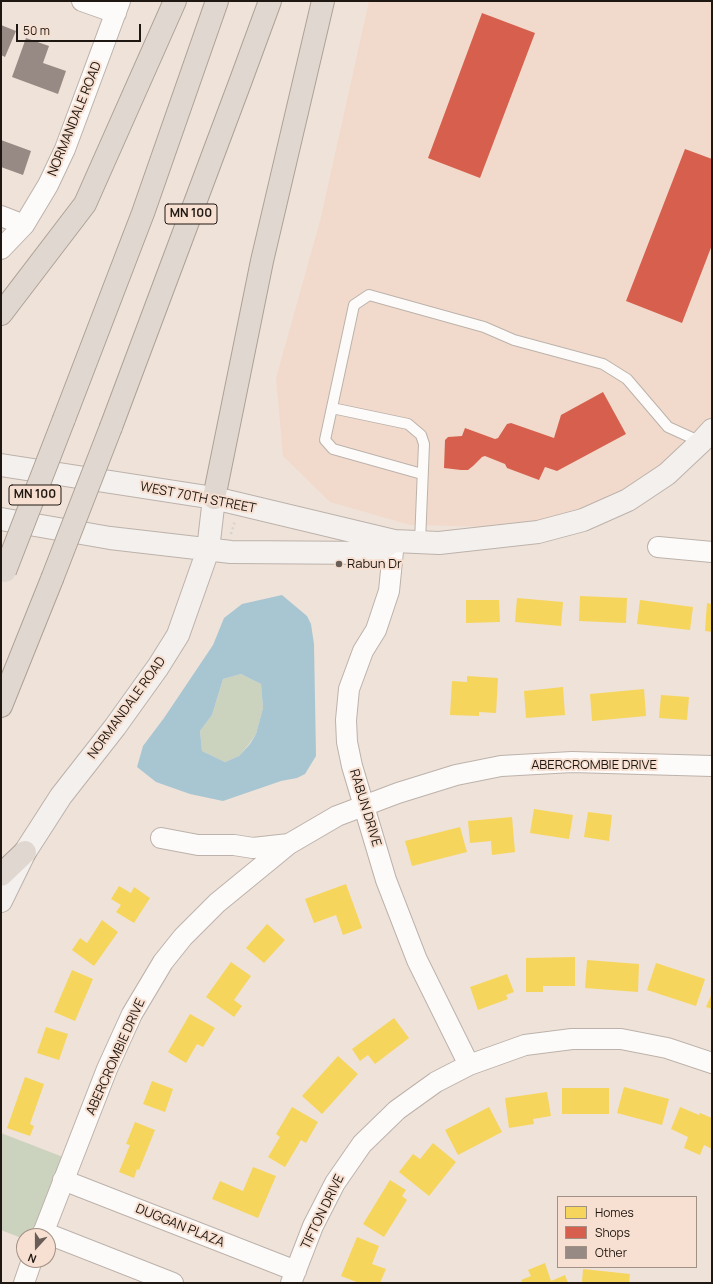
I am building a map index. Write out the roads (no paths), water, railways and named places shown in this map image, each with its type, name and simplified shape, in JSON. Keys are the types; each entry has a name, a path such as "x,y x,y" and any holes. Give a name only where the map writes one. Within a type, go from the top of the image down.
{"highway":[{"path":"1,314 85,204 175,1"},
{"name":"MN 100","path":"3,576 143,213 217,1"},
{"name":"MN 100","path":"1,706 111,427 270,1"},
{"path":"214,498 262,261 323,1"},
{"path":"1,875 25,852"}],"street":[{"path":"82,1 118,7"},
{"name":"NORMANDALE ROAD","path":"1,249 24,225 48,185 66,149 118,7"},
{"path":"1,216 24,225"},
{"name":"WEST 70TH STREET","path":"1,466 214,498 394,541 439,543 538,532 583,520 628,500 666,474 708,440"},
{"name":"NORMANDALE ROAD","path":"1,900 25,852 61,796 99,748 154,673 178,635 208,550 214,498"},
{"path":"1,519 110,538 231,552 375,553 394,541"},
{"name":"RABUN DRIVE","path":"394,541 389,591 376,630 363,651 349,689 346,720 347,742 352,766 386,880 417,960 469,1065"},
{"path":"658,547 712,552"},
{"name":"ABERCROMBIE DRIVE","path":"44,1228 108,1069 132,1014 163,962 183,937 217,903 289,844 337,816 364,805 456,775 501,766 572,762 712,766"},
{"path":"162,838 198,845 234,845 253,848 289,844"},
{"name":"TIFTON DRIVE","path":"294,1277 313,1226 334,1183 362,1144 397,1110 436,1082 469,1065 524,1045 572,1039 621,1039 667,1048 712,1063"},
{"name":"DUGGAN PLAZA","path":"63,1180 294,1277"},
{"path":"56,1239 173,1283"},
{"path":"24,1283 29,1268"}],"lane":[{"path":"422,474 333,449 325,440 354,305 369,295 484,327 514,340 603,364 627,379 668,428 708,440"},
{"path":"332,408 408,424 422,435 424,444 420,542"}],"water":[{"path":"282,595 307,616 311,624 314,644 316,756 305,774 297,778 281,781 223,801 190,794 156,782 137,767 143,746 164,718 213,645 224,618 242,604","holes":["241,674 261,684 263,708 256,734 250,744 239,756 225,762 202,751 200,731 212,715 223,679"]}],"place":[{"name":"Rabun Dr","path":"339,564"}]}
